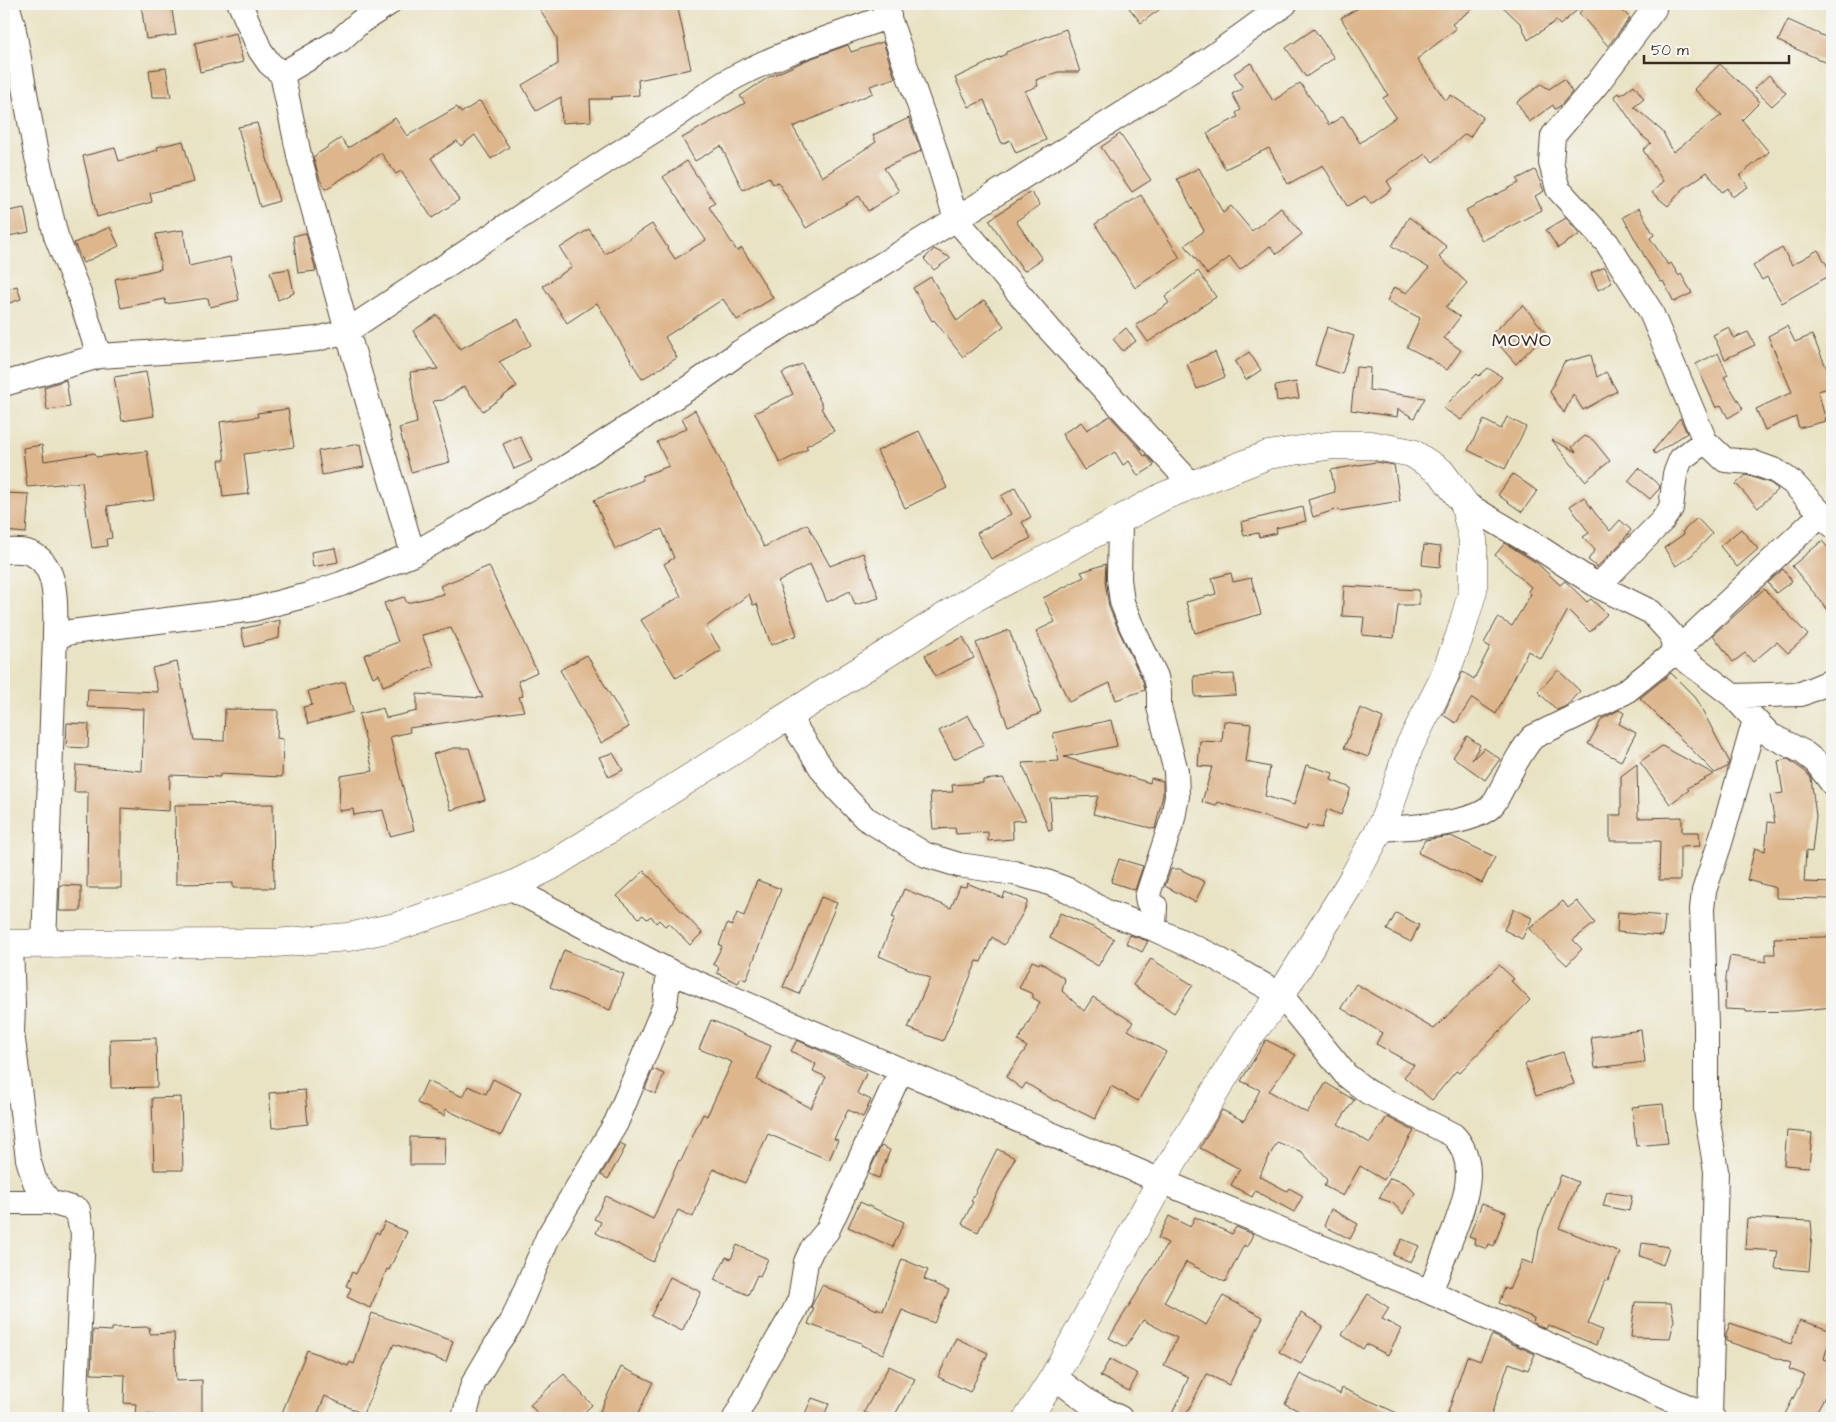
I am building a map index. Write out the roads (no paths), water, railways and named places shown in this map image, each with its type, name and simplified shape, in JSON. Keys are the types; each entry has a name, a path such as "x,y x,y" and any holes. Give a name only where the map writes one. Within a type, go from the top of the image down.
{"street":[{"path":"7,4 13,25 35,149 56,236 80,296 99,356"},
{"path":"240,4 260,50 269,63 282,74 300,160 347,331 413,554"},
{"path":"282,74 340,40 360,22 388,4"},
{"path":"55,637 71,632 254,609 308,595 340,584 413,554 565,468 696,383 740,352 956,219 1208,60 1285,4"},
{"path":"1380,829 1431,825 1467,819 1482,814 1492,805 1525,746 1533,737 1625,692 1675,652 1826,520 1792,483 1776,471 1751,462 1725,460 1705,441 1650,310 1607,244 1558,188 1551,163 1553,136 1597,84 1654,9"},
{"path":"4,384 99,356 234,347 317,339 347,331 609,158 663,125 712,90 737,76 886,10 934,147 956,219 1049,329 1192,485"},
{"path":"1598,586 1662,521 1671,508 1675,474 1681,459 1705,441"},
{"path":"50,1202 35,1182 28,1159 12,1032 13,1005 8,945 276,943 348,937 396,927 509,887 551,866 976,597 1164,496 1268,455 1333,445 1371,445 1412,453 1441,472 1464,503 1538,547 1598,586 1651,612 1671,634 1675,652 1733,696 1770,734 1804,752 1816,762 1832,782"},
{"path":"1028,1418 1054,1378 1161,1181 1247,1039 1281,995 1351,882 1380,829 1391,803 1409,747 1448,666 1460,635 1473,590 1473,540 1464,503"},
{"path":"1120,519 1119,579 1122,602 1156,677 1158,707 1176,771 1177,796 1173,818 1147,896 1148,902 1154,906 1154,929"},
{"path":"4,551 26,551 41,559 49,571 55,590 44,944"},
{"path":"1733,696 1801,694 1832,681"},
{"path":"788,716 824,772 838,790 865,818 926,856 959,865 1014,873 1044,881 1068,890 1106,912 1154,929 1208,954 1281,995 1346,1075 1356,1084 1453,1136 1460,1142 1466,1154 1467,1189 1463,1206 1430,1292"},
{"path":"509,887 669,971 1161,1181 1430,1292 1711,1418 1716,1170 1706,1110 1706,1027 1702,909 1704,892 1755,720"},
{"path":"464,1418 473,1384 512,1322 548,1237 616,1123 665,1005 669,971"},
{"path":"735,1418 794,1312 800,1299 806,1262 812,1249 827,1231 901,1070"},
{"path":"4,1202 50,1202 78,1210 83,1231 75,1418"},
{"path":"1054,1378 1088,1402 1120,1418"}],"district":[{"name":"MOWO","path":"1522,340"}]}
